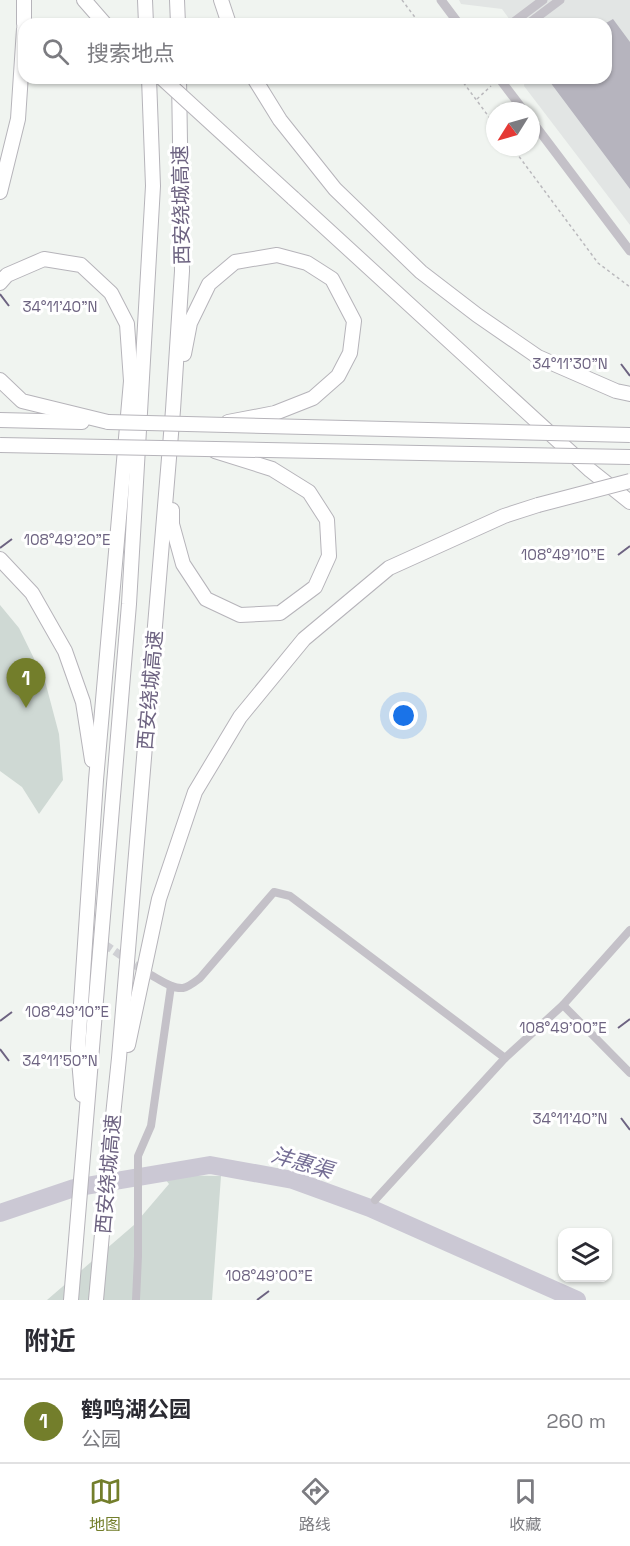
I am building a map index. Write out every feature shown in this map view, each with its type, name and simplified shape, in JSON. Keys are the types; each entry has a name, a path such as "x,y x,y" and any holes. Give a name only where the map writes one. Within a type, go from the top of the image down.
{"highway":[{"path":"24,0 24,18"},
{"path":"84,0 100,18"},
{"path":"145,0 146,18"},
{"path":"177,0 178,18"},
{"path":"220,0 227,18"},
{"path":"0,192 18,119 20,84"},
{"name":"西安绕城高速","path":"71,1300 131,568 153,186 149,84"},
{"path":"169,84 590,470 630,502"},
{"name":"西安绕城高速","path":"96,1300 120,1046 173,410 182,271 179,84"},
{"path":"258,84 280,120 335,189 421,272 477,315 538,357 616,391 630,394"},
{"path":"207,449 272,469 309,492 327,520 329,556 315,587 280,614 240,615 206,599 183,564 172,524 173,410 190,323 209,284 235,262 277,255 307,263 332,279 354,321 350,353 338,376 313,398 275,413 214,425"},
{"path":"3,279 44,259 81,266 111,293 127,324 131,381 96,780 78,1048 85,1136"},
{"path":"0,380 22,401 108,422"},
{"path":"0,420 630,435"},
{"path":"0,445 630,457"},
{"path":"111,1135 139,988 159,899 195,792 240,717 304,639 389,568 504,516 630,481"},
{"path":"0,559 32,593 65,651 82,702 96,780"}],"street":[{"path":"441,0 454,18"},
{"path":"519,18 543,0"},
{"path":"536,18 560,0"},
{"path":"503,84 517,102"},
{"path":"540,132 630,250"},
{"path":"151,975 171,986 184,988 200,978 274,892 283,894 290,896 505,1058"},
{"path":"375,1200 505,1058 563,1005 630,930"},
{"path":"136,1300 138,1156 151,1126 171,986"},
{"path":"563,1005 630,1074"}],"path":[{"path":"402,0 416,18"},
{"path":"465,84 486,113"},
{"path":"476,99 493,84"},
{"path":"519,156 598,263 630,287"}],"shaded area":[{"path":"459,0 630,0 630,225 540,107 540,102 536,102 524,86 524,84 612,84 612,18 509,18 502,9 461,4"},
{"path":"0,605 19,628 45,681 59,734 63,780 39,814 22,787 0,771"},
{"path":"162,1175 221,1176 212,1300 47,1300 134,1225 169,1184"}],"building":[{"path":"612,20 630,42 630,189 551,84 612,84"}],"waterway":[{"name":"沣惠渠","path":"0,1213 74,1188 210,1165 293,1180 370,1208 577,1300"}],"tunnel":[{"path":"85,931 144,971"}],"place":[{"name":"鹤鸣湖公园","path":"26,708"}]}
